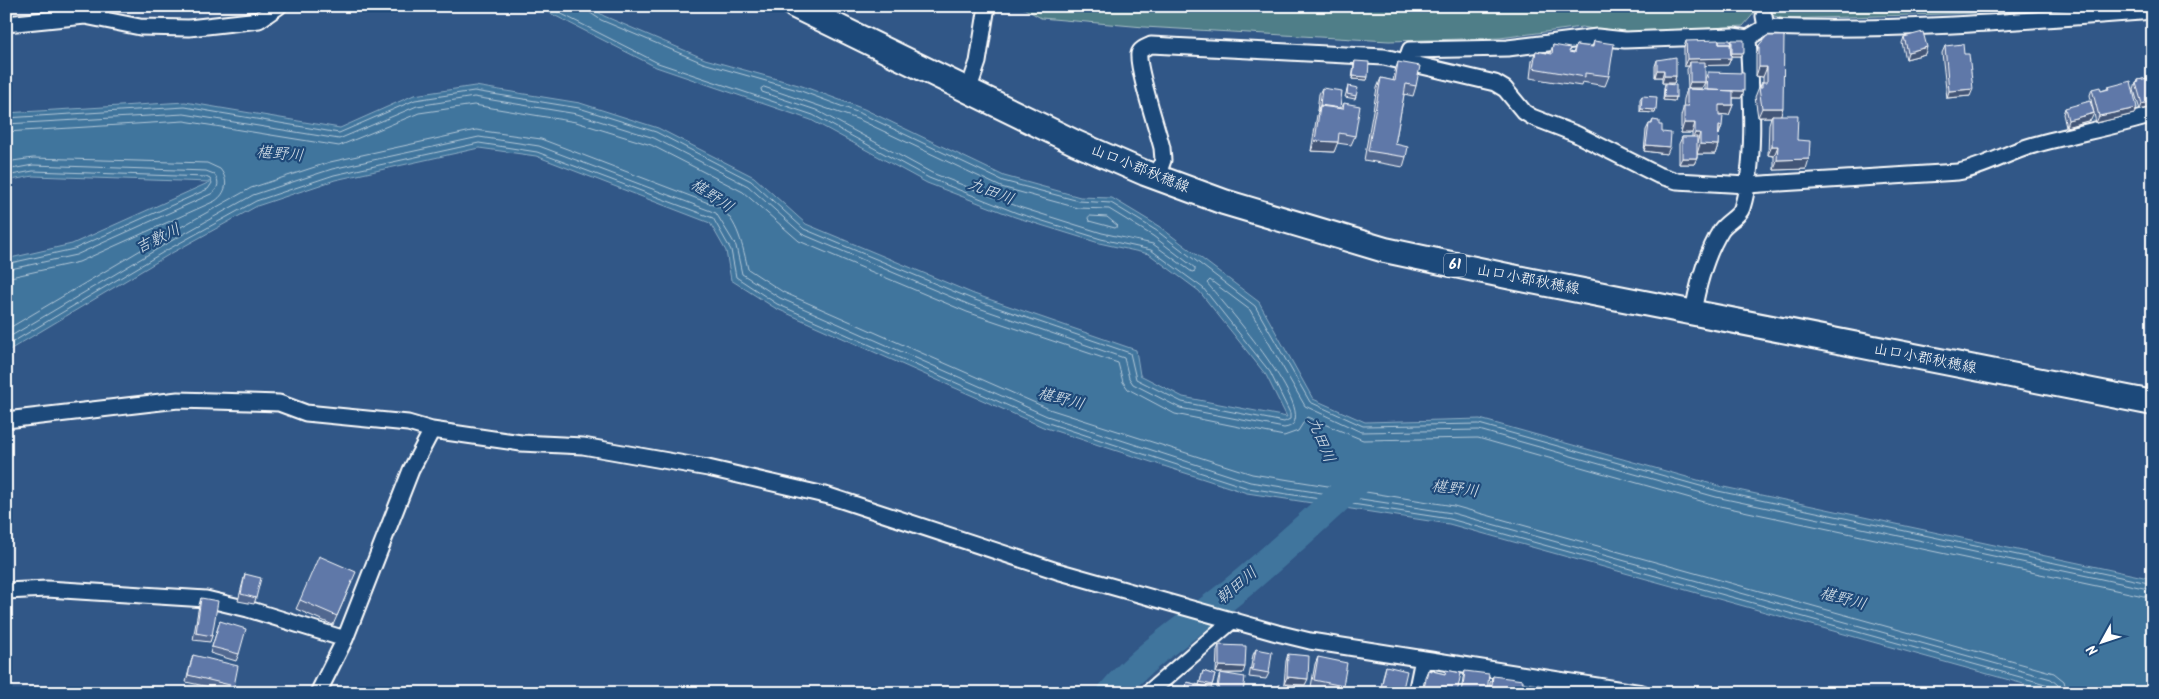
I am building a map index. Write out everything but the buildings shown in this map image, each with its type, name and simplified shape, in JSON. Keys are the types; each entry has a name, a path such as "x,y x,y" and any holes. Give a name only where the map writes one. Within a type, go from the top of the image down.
{"main road":[{"name":"山口小郡秋穂線","path":"795,6 1076,143 1157,177 1224,202 1385,250 2153,403"}],"street":[{"path":"6,24 85,16 140,27 190,28 259,20 279,6"},
{"path":"968,91 978,62 987,6"},
{"path":"1693,312 1699,282 1722,228 1741,211 1747,185 1751,104 1748,38 1765,21 1831,30 2004,24 2153,12"},
{"path":"1406,62 1410,50 1508,48 1597,38 1625,40 1733,36 1748,38"},
{"path":"1157,177 1163,160 1162,148 1139,54 1151,45 1384,57 1495,83 1505,89 1524,112 1576,134 1658,175 1677,181 1747,185 1958,172 1976,168 2005,154 2035,145 2153,115"},
{"path":"6,420 178,400 240,401 279,403 306,413 408,423 432,430 521,443 583,446 708,468 819,494 1057,571 1310,641 1423,659 1565,687 1642,693"},
{"path":"318,693 345,639 411,470 432,430"},
{"path":"6,591 47,589 206,599 248,609 345,639"},
{"path":"1148,693 1228,618"},
{"path":"1416,693 1423,659"}],"green space":[{"path":"1020,6 2069,6 2005,12 1785,19 1756,11 1743,26 1622,34 1582,27 1500,38 1389,41 1144,27 1041,18"}],"water":[{"path":"536,6 589,6 604,16 705,59 802,86 864,109 1004,176 1080,197 1112,198 1160,227 1259,302 1313,399 1365,422 1480,419 1719,486 2153,579 2153,693 2056,693 1449,524 1247,493 1043,427 775,308 731,280 726,251 710,223 536,156 479,148 335,180 257,206 170,254 6,352 6,259 72,244 210,182 33,176 6,181 6,113 185,102 340,128 414,95 475,86 580,103 658,128 754,177 806,224 974,294 1136,350 1140,375 1183,397 1287,417 1266,375 1199,291 1149,254 1099,243 1015,217 927,183 811,120 656,67"}],"waterway":[{"name":"朝田川","path":"1112,693 1156,650 1253,575 1359,479"}],"water label":[{"name":"椹野川","path":"280,154"},
{"name":"九田川","path":"991,192"},
{"name":"椹野川","path":"712,196"},
{"name":"吉敷川","path":"158,239"},
{"name":"椹野川","path":"1061,399"},
{"name":"九田川","path":"1321,440"},
{"name":"椹野川","path":"1455,489"},
{"name":"椹野川","path":"1843,599"}]}
